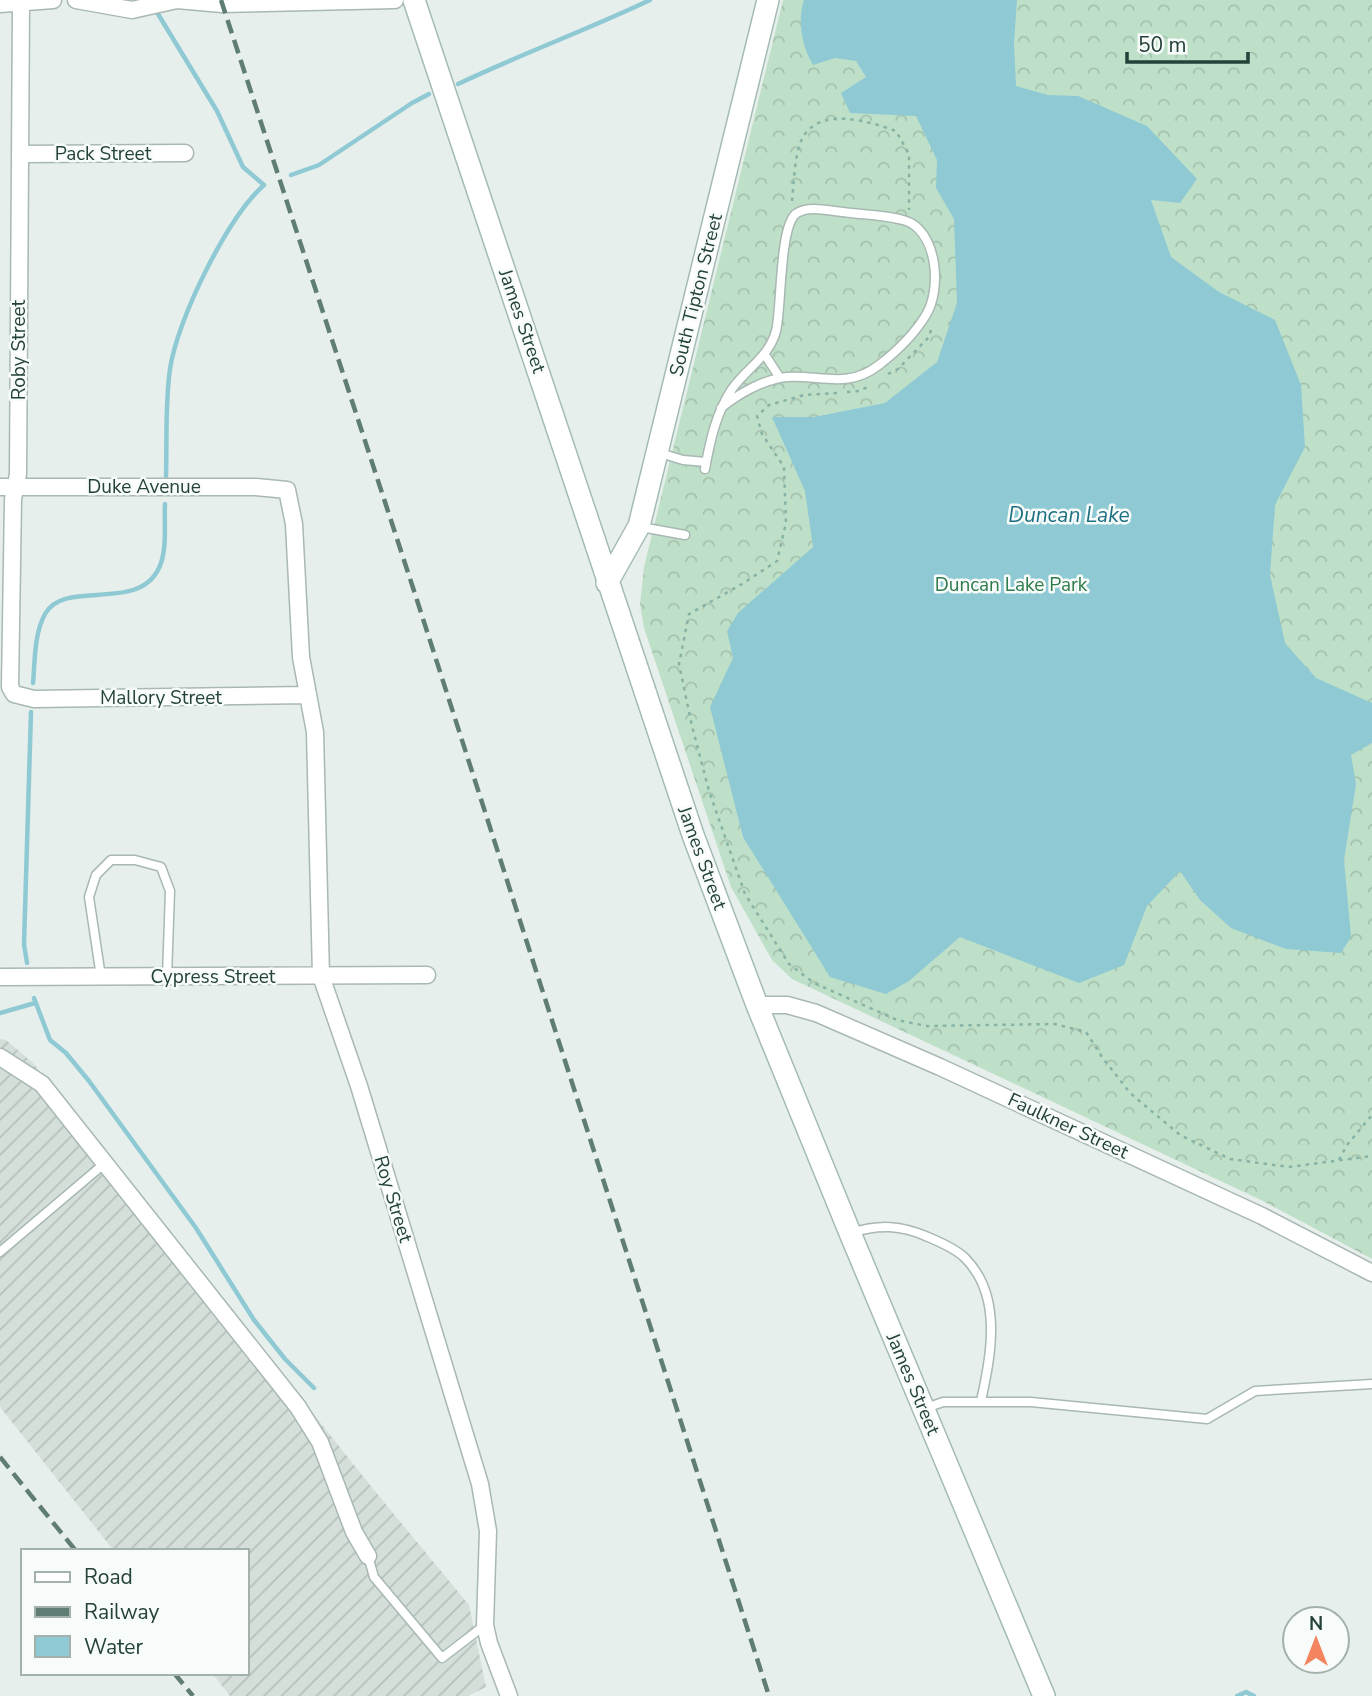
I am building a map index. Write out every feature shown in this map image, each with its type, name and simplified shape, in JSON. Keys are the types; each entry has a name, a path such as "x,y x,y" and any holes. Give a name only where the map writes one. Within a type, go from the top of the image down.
{"street":[{"path":"0,4 53,0"},
{"path":"76,0 132,10 177,0 222,4 394,0"},
{"name":"James Street","path":"414,0 693,835 757,1005 1044,1696"},
{"name":"South Tipton Street","path":"607,583 639,526 768,0"},
{"name":"Roby Street","path":"14,694 8,680 13,499 8,487 19,474 21,4"},
{"name":"Pack Street","path":"20,154 185,153"},
{"name":"Duke Avenue","path":"8,487 264,487 287,490"},
{"name":"Roy Street","path":"287,490 295,535 301,657 315,732 321,976 359,1086 480,1484 488,1531 485,1625 509,1696"},
{"name":"Mallory Street","path":"14,694 34,698 308,695"},
{"name":"Cypress Street","path":"0,977 427,975"},
{"name":"Faulkner Street","path":"757,1005 787,1004 816,1013 927,1061 1262,1216 1372,1273"},
{"path":"0,1057 42,1084 298,1407 320,1442 354,1532 368,1556"}],"lane":[{"path":"657,452 705,466 721,408 747,372 771,347 778,319 783,252 791,219 797,212 818,209 909,222 922,232 930,245 935,264 932,300 927,314 914,331 879,365 860,377 847,380 780,378 733,398 721,408"},
{"path":"765,355 780,378"},
{"path":"639,526 685,535"},
{"path":"101,977 89,897 96,875 111,859 135,859 161,867 170,891 167,977"},
{"path":"0,1252 105,1163"},
{"path":"850,1233 885,1226 914,1230 964,1256 987,1298 991,1321 989,1364 981,1401"},
{"path":"924,1409 943,1402 1031,1402 1207,1419 1255,1391 1372,1384"},
{"path":"368,1556 374,1577 442,1658 485,1625"}],"path":[{"path":"791,219 801,140 816,124 832,119 868,121 896,131 909,154 909,222"},
{"path":"879,380 898,369 929,337 933,324"},
{"path":"870,385 860,391 804,395 769,405 757,416 762,434 785,467 786,523 777,561 689,614 679,664 709,791 745,894 789,964 814,983 897,1020 927,1026 1055,1024 1086,1032 1130,1093 1180,1135 1230,1159 1289,1167 1372,1156"},
{"path":"1339,1160 1347,1145 1372,1115"}],"shaded area":[{"path":"0,1039 6,1040 33,1063 469,1605 486,1687 468,1696 230,1696 214,1675 248,1675 248,1549 112,1549 0,1407"}],"green space":[{"name":"Duncan Lake Park","path":"783,0 1372,0 1372,1259 1263,1201 792,979 772,960 731,887 644,628 640,604 644,567"}],"water":[{"name":"Duncan Lake","path":"804,0 1017,0 1014,43 1016,86 1048,95 1078,96 1147,126 1197,179 1180,203 1151,200 1171,257 1219,292 1275,320 1301,385 1305,447 1275,505 1270,575 1285,643 1316,678 1372,703 1372,743 1351,755 1356,784 1344,860 1351,937 1341,953 1286,949 1231,928 1200,900 1180,871 1147,906 1124,965 1079,983 960,937 909,981 886,994 830,977 743,837 710,707 733,658 727,631 738,613 813,547 805,491 772,417 814,417 885,403 937,362 957,303 954,219 936,188 937,160 916,116 850,113 841,93 866,77 856,61 835,58 813,65 802,33"}],"waterway":[{"path":"458,84 650,0"},
{"path":"158,14 217,111 243,167 264,185 250,200 220,245 182,324 168,382 166,476"},
{"path":"291,175 319,165 429,94"},
{"path":"33,683 41,622 55,603 69,598 122,593 138,588 152,579 163,556 165,504"},
{"path":"27,963 24,944 31,712"},
{"path":"34,998 50,1040 66,1053 89,1081 196,1228 254,1320 285,1359 314,1388"},
{"path":"0,1013 35,1003"},
{"path":"1237,1696 1246,1692 1254,1696"}],"railway":[{"path":"221,0 769,1696"},
{"path":"0,1457 74,1549"},
{"path":"176,1675 193,1696"}]}
